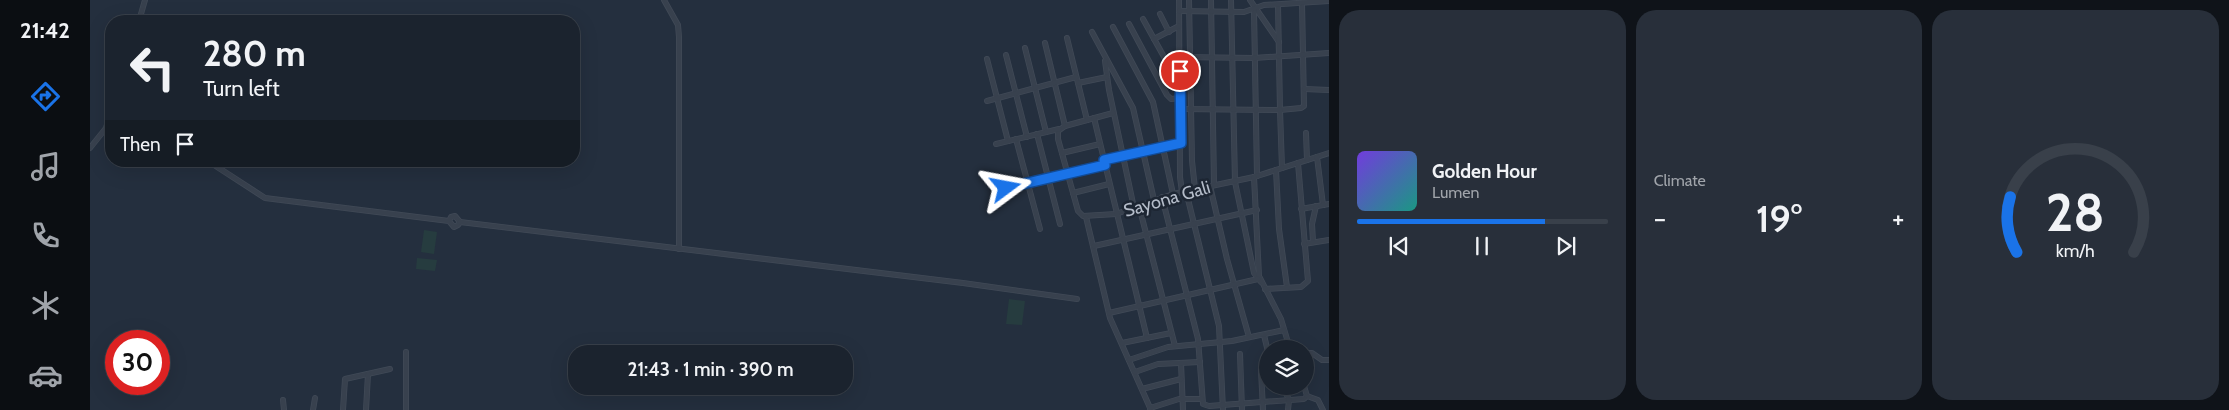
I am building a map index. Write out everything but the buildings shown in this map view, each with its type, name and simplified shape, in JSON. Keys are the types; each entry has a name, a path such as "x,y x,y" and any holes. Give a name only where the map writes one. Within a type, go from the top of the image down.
{"street":[{"path":"141,15 145,0"},
{"path":"664,0 678,25 680,37 679,248"},
{"path":"1179,0 1180,177 1194,223 1219,326 1223,407"},
{"path":"1189,0 1192,161 1195,189"},
{"path":"1211,0 1212,185 1217,218 1249,337"},
{"path":"1231,0 1235,182 1254,273 1281,319 1287,340"},
{"path":"1250,0 1279,43"},
{"path":"1259,281 1254,58 1256,8 1260,0"},
{"path":"1179,11 1231,12 1276,3 1329,1"},
{"path":"1181,109 1255,111 1303,108 1303,55 1299,2"},
{"path":"1276,3 1280,57 1282,168"},
{"path":"1160,14 1169,32"},
{"path":"1143,19 1180,86"},
{"path":"1129,24 1168,95 1171,98 1180,98"},
{"path":"1154,39 1179,26"},
{"path":"1113,27 1151,96 1172,194"},
{"path":"1092,32 1133,108 1154,200"},
{"path":"1067,38 1087,120"},
{"path":"1046,43 1065,126"},
{"path":"1026,48 1046,132"},
{"path":"1180,57 1254,58 1329,53"},
{"path":"1006,55 1027,137"},
{"path":"1105,57 1113,113 1123,156 1136,207 1146,234 1175,346"},
{"path":"987,59 1008,141"},
{"path":"987,101 1055,83 1107,77"},
{"path":"1304,89 1329,90"},
{"path":"996,144 1059,129 1113,113"},
{"path":"1094,118 1146,338"},
{"path":"90,148 105,129"},
{"path":"1059,129 1058,139 1080,214 1086,217 1109,313 1151,409 1181,398 1202,399"},
{"path":"1306,133 1307,160"},
{"path":"1037,134 1060,224"},
{"path":"1016,139 1040,229"},
{"path":"1006,188 1068,173 1144,150 1181,143"},
{"path":"1062,153 1100,144"},
{"name":"Sayona Gali","path":"1086,217 1116,214 1172,194 1256,177 1329,153"},
{"path":"1301,209 1327,206 1317,157"},
{"path":"1265,289 1304,286 1308,281 1298,163"},
{"path":"217,167 265,198 449,221 451,217 455,216 460,222 1077,299"},
{"path":"1276,170 1280,229 1287,287"},
{"path":"1073,193 1109,184"},
{"path":"1162,197 1199,344 1202,404 1223,407 1242,403 1304,399 1307,396 1318,400 1323,410"},
{"path":"1313,242 1312,224 1316,206"},
{"path":"1094,246 1257,210"},
{"path":"1304,244 1329,240"},
{"path":"1109,313 1259,281"},
{"path":"1129,360 1175,346 1220,342 1284,330"},
{"path":"1122,344 1171,333"},
{"path":"1264,335 1265,340"},
{"path":"406,352 406,410"},
{"path":"1240,354 1242,410"},
{"path":"1314,354 1322,360 1329,360"},
{"path":"1135,372 1158,364 1200,362"},
{"path":"1181,363 1183,410"},
{"path":"342,410 345,379 390,369"},
{"path":"366,410 368,374"},
{"path":"1142,389 1181,379"},
{"path":"1262,395 1263,410"},
{"path":"1287,395 1289,400 1288,410"},
{"path":"313,410 314,398"},
{"path":"283,400 284,410"}],"green space":[{"path":"424,230 437,232 434,254 421,252"},
{"path":"417,258 437,260 435,271 416,269"},
{"path":"1009,299 1025,301 1022,325 1006,324"}],"route":[{"path":"1006,188 1105,165 1104,160 1181,143 1180,71"}]}
